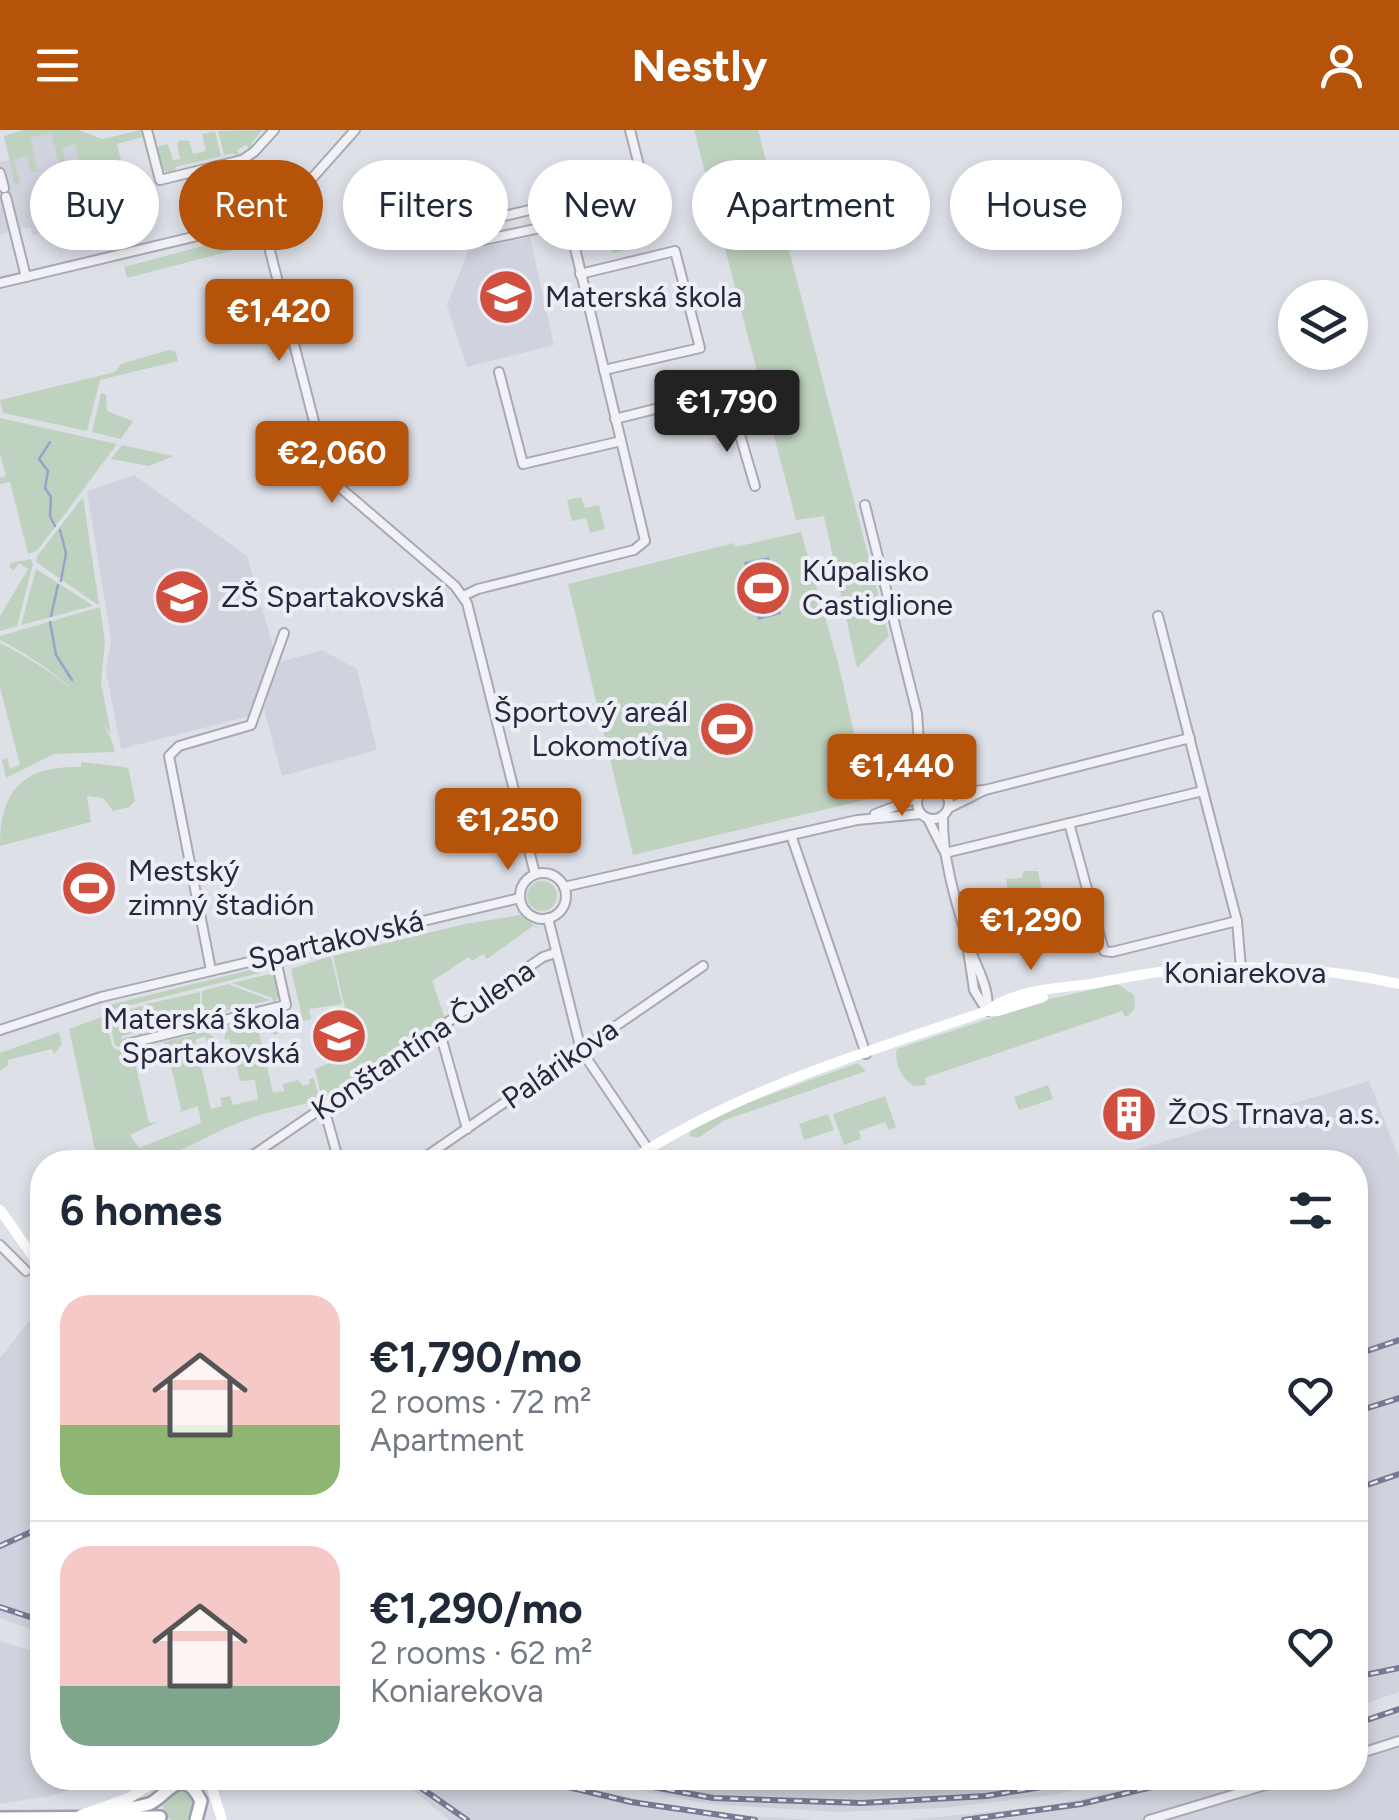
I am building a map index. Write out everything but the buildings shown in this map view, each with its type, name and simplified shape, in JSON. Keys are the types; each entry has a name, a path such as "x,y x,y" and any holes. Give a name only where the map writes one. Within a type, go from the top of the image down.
{"main road":[{"path":"84,1818 158,1800 165,1790"},
{"path":"196,1790 200,1818"},
{"path":"0,1818 161,1818 158,1800"}],"street":[{"path":"148,130 160,180 248,158 274,130"},
{"path":"323,166 355,130"},
{"path":"630,130 638,160"},
{"path":"0,173 26,276"},
{"path":"538,208 542,226 479,241 474,223 538,208"},
{"path":"0,283 179,240"},
{"path":"270,250 328,472 463,596 535,874"},
{"path":"463,596 643,545 644,536 575,250"},
{"path":"580,274 675,251 700,348 604,370"},
{"path":"499,372 523,464 621,441"},
{"path":"615,419 727,391 755,486"},
{"path":"865,506 888,577 911,672 924,816 946,854"},
{"path":"874,538 885,535"},
{"path":"1158,616 1237,920 1241,968"},
{"name":"Spartakovská","path":"211,970 168,760 174,748 250,724 284,633"},
{"path":"920,751 936,787 946,793 985,790 1190,738"},
{"path":"564,887 857,820 936,787"},
{"path":"857,820 946,812 985,790"},
{"path":"946,854 1203,790"},
{"path":"946,793 946,854 968,946 987,992 986,1011"},
{"path":"1069,822 1100,946 1106,952 1237,920"},
{"path":"790,836 866,1054"},
{"path":"535,874 554,876 564,887 562,908 548,918 531,915 520,898 525,881 535,874"},
{"name":"Spartakovská","path":"1,1030 91,1000 520,898"},
{"path":"548,918 581,1050 648,1149"},
{"path":"968,946 977,1000 986,1011"},
{"name":"Konštantína Čulena","path":"261,1150 544,957 554,954"},
{"path":"127,1044 286,1005 275,955"},
{"name":"Palárikova","path":"436,1150 702,966"},
{"name":"Koniarekova","path":"648,1149 747,1096 1006,1001 1154,973 1241,968 1326,970 1399,984"},
{"name":"Koniarekova","path":"986,1011 998,1012 1090,984"},
{"path":"987,992 1006,1001"},
{"path":"970,1017 977,1000"},
{"path":"436,1031 442,1040 467,1129"},
{"path":"324,1108 336,1150"},
{"path":"0,1210 30,1253"},
{"path":"0,1245 26,1271"},
{"path":"1368,1751 1399,1741"},
{"path":"84,1818 143,1790"},
{"path":"213,1790 222,1820"},
{"path":"1149,1820 1248,1790"}],"shaded area":[{"path":"52,132 77,143 81,160 30,160 30,227 0,234 0,162 32,154 28,137"},
{"path":"528,237 554,345 467,367 447,305 468,251 508,250 508,242"},
{"name":"ZŠ Spartakovská","path":"134,475 247,556 274,650 250,716 121,749 106,671 111,639 87,491"},
{"path":"322,650 357,669 377,750 282,776 264,709 277,663"},
{"path":"1369,1081 1399,1158 1399,1692 1368,1703 1368,1150 1136,1150"},
{"path":"30,1320 30,1629 0,1618 0,1358"},
{"path":"0,1641 30,1650 30,1790 72,1790 0,1804"},
{"path":"1399,1706 1399,1820 909,1820 1048,1806 1121,1790 1368,1790 1368,1717"},
{"path":"413,1790 597,1790 664,1805 812,1820 449,1820"},
{"path":"639,1790 1075,1790 944,1808 835,1812 709,1804"}],"green space":[{"path":"23,130 79,130 102,139 141,130 143,137 117,144 121,160 79,160 75,144 62,148 65,160 58,160 51,133 30,138 35,160 30,160 30,168 27,156 14,160 20,184 15,185 4,136"},
{"path":"262,130 251,144 251,151 246,145 237,150 241,157 236,158 234,153 224,155 218,131"},
{"path":"694,130 758,130 766,160 702,160"},
{"path":"215,131 221,156 179,160 176,173 160,168 156,151 159,146 168,144 173,160 180,159 180,140 189,141 193,154 206,151 202,134"},
{"path":"188,250 233,250 127,278 124,267"},
{"path":"725,250 789,250 889,636 857,668 824,516 796,520"},
{"path":"175,351 178,361 100,380 87,431 3,413 0,400 115,372 121,364"},
{"path":"101,393 106,395 107,411 133,421 121,439 92,432"},
{"path":"0,418 117,444 37,551 28,554 10,482 0,484 0,478 6,476 0,454"},
{"path":"122,445 173,456 149,466 111,459"},
{"path":"83,497 99,604 98,605 36,562"},
{"path":"581,497 585,508 599,505 605,529 590,533 586,518 572,521 567,500"},
{"name":"Športový areál Lokomotíva","path":"801,532 839,666 869,799 633,855 568,584 734,543 735,547"},
{"path":"31,559 17,626 0,631 0,616 28,569 19,563 14,570 9,567 11,563"},
{"path":"36,569 92,605 92,606 21,625"},
{"path":"100,607 105,642 101,683 111,734 62,680 0,640 0,636"},
{"path":"0,643 52,674 85,702 109,734 115,752 54,754 6,778 2,760 7,758 10,769 20,765 0,687"},
{"path":"81,762 125,767 135,801 113,811 103,798 87,796 91,822 0,846 4,810 19,785 44,771 81,767"},
{"path":"1024,871 1038,871 1047,916 1066,916 1066,922 1030,936 1016,936 1006,879 1021,878"},
{"path":"542,881 556,890 557,896 548,910 542,911 528,902 527,896 536,882"},
{"path":"520,915 539,929 533,926 487,959 483,954 472,961 469,957 432,981 446,1021 323,1104 315,1069 366,1047 363,1023 350,1024 347,1017 333,956"},
{"path":"331,956 342,1004 309,1009 311,1019 303,1021 291,969"},
{"path":"258,968 260,973 106,1011 105,1006"},
{"path":"274,973 279,996 274,1004 272,998 232,983"},
{"path":"228,984 270,1000 202,1017 202,991"},
{"path":"1117,984 1134,998 1133,1011 1125,1017 1122,1011 925,1078 926,1085 914,1086 897,1064 897,1049 1046,1000"},
{"path":"200,992 201,1023 198,1015 169,1025 146,1004"},
{"path":"143,1006 166,1025 142,1031 141,1037 139,1032 122,1036 122,1048 115,1045 107,1015"},
{"path":"104,1016 113,1048 123,1052 144,1047 151,1051 154,1062 149,1064 143,1051 133,1054 149,1123 160,1121 130,1135 139,1148 201,1123 198,1106 180,1112 168,1054 162,1055 164,1042 205,1032 213,1036 216,1048 211,1050 205,1036 195,1040 211,1109 222,1106 220,1098 230,1096 233,1105 258,1099 255,1080 240,1081 229,1039 224,1040 227,1026 276,1018 280,1033 274,1035 268,1022 257,1024 273,1093 284,1091 283,1084 298,1080 303,1086 314,1078 321,1106 316,1101 256,1116 180,1150 95,1150 69,1029"},
{"path":"59,1032 62,1044 54,1054 52,1049 8,1060 0,1071 0,1053"},
{"path":"858,1063 866,1071 725,1120 698,1138 689,1136 691,1130 733,1108"},
{"path":"1048,1085 1053,1099 1019,1110 1014,1097"},
{"path":"885,1096 896,1127 889,1130 885,1122 859,1131 861,1139 844,1145 833,1114"},
{"path":"828,1114 834,1130 804,1140 799,1124"},
{"path":"179,1790 193,1800 193,1812 182,1821 168,1817 163,1806 168,1795"}],"water":[{"name":"Kúpalisko Castiglione","path":"769,557 781,614 758,620 744,562"}],"waterway":[{"path":"50,442 39,459 48,471 45,488 51,497 50,516 55,526"},
{"path":"60,530 66,553 61,581"},
{"path":"51,616 58,585"},
{"path":"50,622 56,655 72,680"}],"railway":[{"path":"1368,1351 1399,1340"},
{"path":"1368,1408 1399,1398"},
{"path":"1368,1485 1399,1474"},
{"path":"0,1546 30,1532"},
{"path":"0,1607 30,1617"},
{"path":"1368,1674 1399,1668"},
{"path":"1368,1720 1399,1709"},
{"path":"424,1790 467,1820"},
{"path":"581,1790 631,1802 755,1820"},
{"path":"669,1790 713,1798 862,1803 986,1796 1023,1790"},
{"path":"964,1820 1081,1804 1139,1790"}],"place":[{"name":"Materská škola","path":"506,297"},
{"name":"Kúpalisko Castiglione","path":"763,588"},
{"name":"ZŠ Spartakovská","path":"182,597"},
{"name":"Športový areál Lokomotíva","path":"727,729"},
{"name":"Mestský zimný štadión","path":"89,888"},
{"name":"Materská škola Spartakovská","path":"339,1036"},
{"name":"ŽOS Trnava, a.s.","path":"1129,1114"}]}
